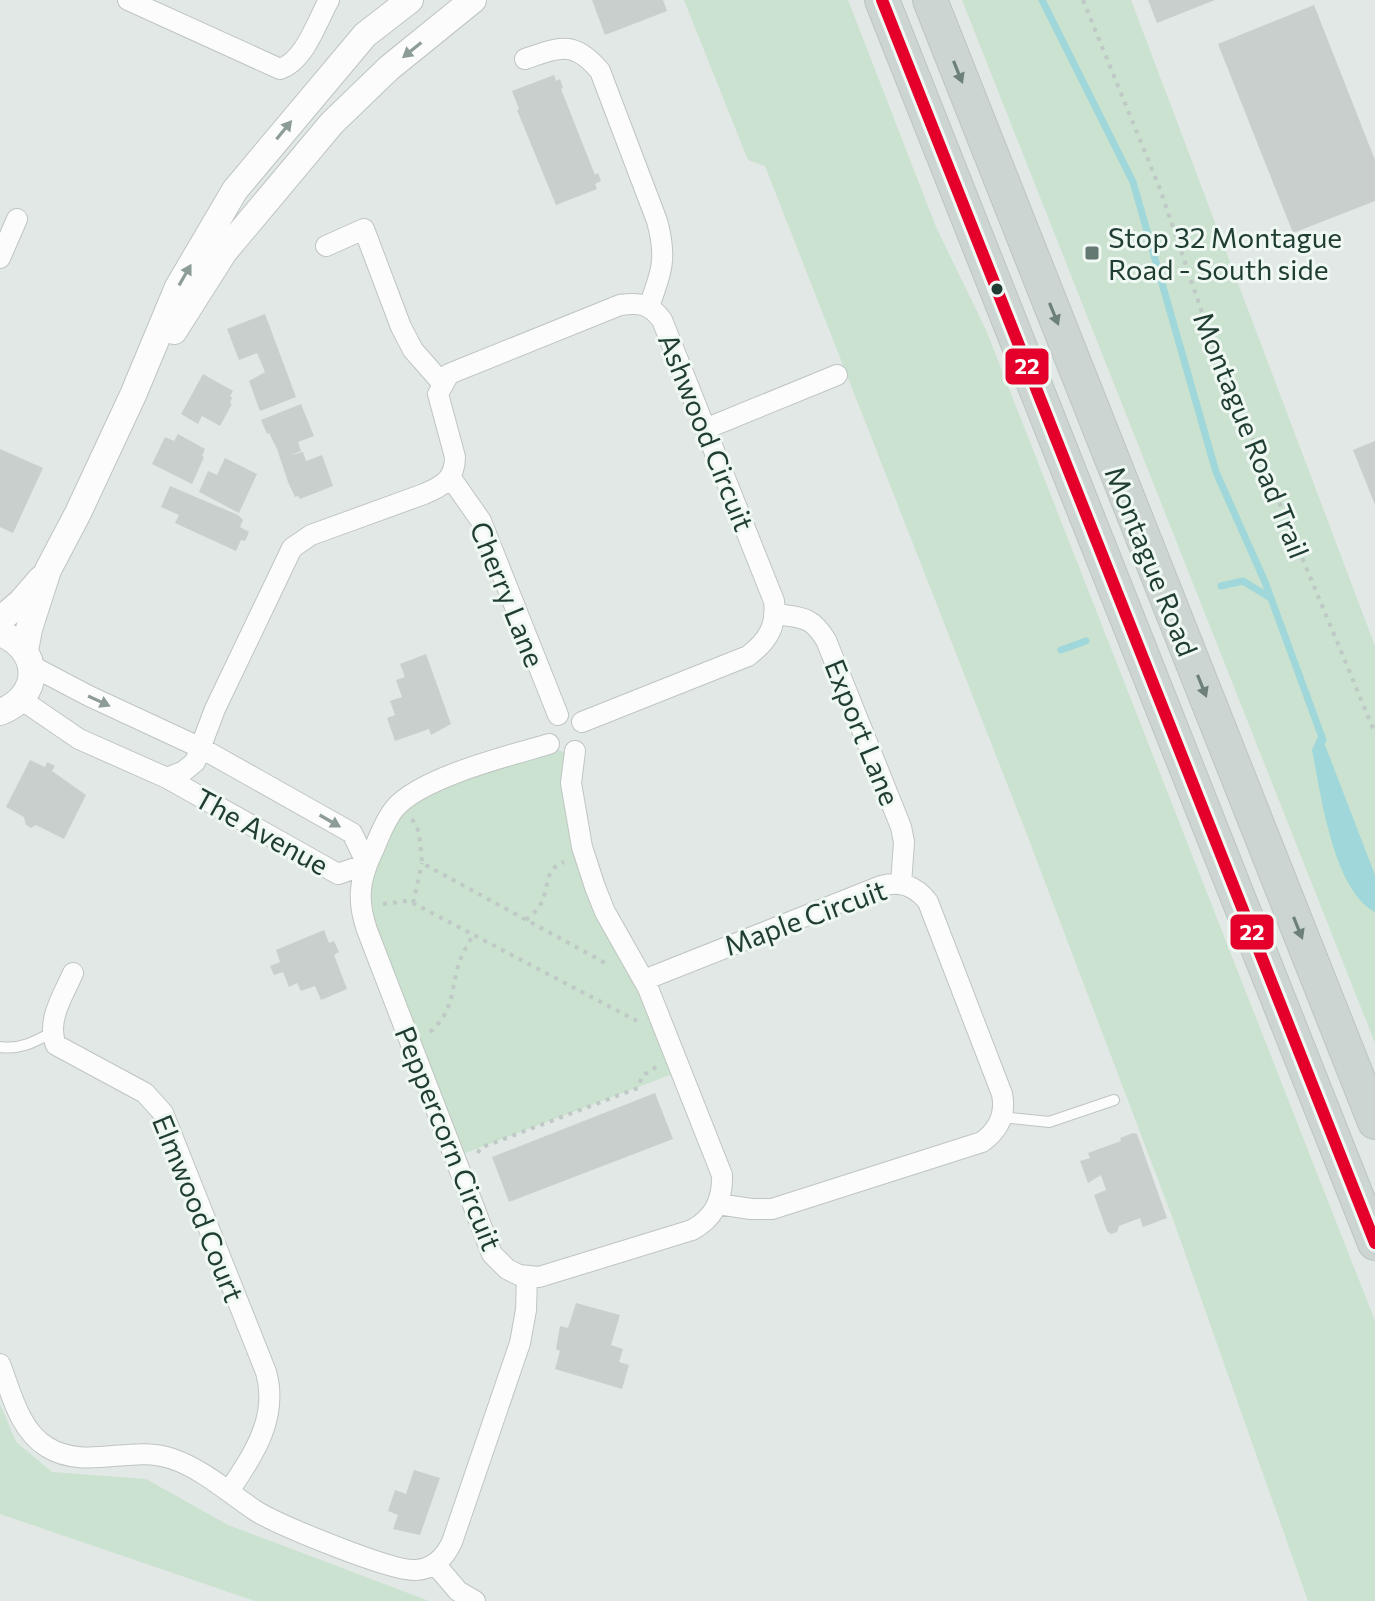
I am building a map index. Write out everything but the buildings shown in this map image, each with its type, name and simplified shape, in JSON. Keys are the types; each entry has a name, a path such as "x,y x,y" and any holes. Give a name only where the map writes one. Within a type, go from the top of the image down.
{"main road":[{"path":"867,0 918,91"},
{"name":"Montague Road","path":"882,0 1375,1243"},
{"name":"Montague Road","path":"930,0 1375,1122"}],"street":[{"path":"128,0 280,69 290,66 300,53 329,0"},
{"path":"11,706 29,688 29,629 48,570 133,395 178,287 235,190 365,35 410,0"},
{"path":"133,395 224,252 332,123 389,68 473,0"},
{"path":"525,59 557,48 572,48 586,55 600,71 663,244 661,277 649,306"},
{"path":"0,258 17,219"},
{"path":"167,778 195,762 215,709 292,548 311,535 424,494 451,478 455,467 455,457 439,406 438,394 442,383 413,350 401,327 364,229 326,246"},
{"name":"Ashwood Circuit","path":"442,383 449,374 620,305 634,303 649,306 662,320 771,592 776,614"},
{"path":"705,429 837,375"},
{"name":"Cherry Lane","path":"451,478 481,521 558,715"},
{"path":"0,620 21,602 48,570"},
{"path":"582,722 748,656 763,644 772,630 776,614"},
{"name":"Export Lane","path":"776,614 809,619 817,625 826,640 901,827 904,842 901,884"},
{"path":"0,633 11,637 28,658"},
{"name":"The Avenue","path":"11,706 167,778 338,874 367,864 352,833 201,748 89,696 28,658"},
{"path":"575,751 560,753 549,744 546,731 552,718 571,714 582,722 585,738 575,751 571,783 587,865 605,912 644,980 722,1175 718,1204 772,1209 982,1142 997,1128 1002,1117"},
{"name":"Peppercorn Circuit","path":"549,744 424,786 400,803 390,815 367,864 359,891 360,909 492,1254 507,1269 527,1276 553,1274 692,1230 708,1219 718,1204"},
{"name":"Maple Circuit","path":"644,980 881,886 901,884 916,889 928,902 1003,1097 1002,1117"},
{"path":"51,1033 73,973"},
{"name":"Elmwood Court","path":"51,1033 56,1045 63,1051 145,1093 163,1113 266,1372 271,1392 270,1411 254,1454 229,1491"},
{"path":"0,1364 22,1419 35,1438 49,1448 69,1456 150,1454 172,1458 206,1475 259,1513 343,1549 404,1570 421,1569 435,1564 452,1542 518,1347 526,1310 527,1276"},
{"path":"435,1564 458,1591 475,1601"}],"lane":[{"path":"0,1047 28,1045 51,1033"},
{"path":"1002,1117 1049,1122 1114,1100"}],"path":[{"name":"Montague Road Trail","path":"1083,0 1160,189 1210,336 1375,733"},
{"path":"400,803 419,832 422,863 413,903"},
{"path":"526,920 539,908 548,875 555,865 571,859"},
{"path":"422,863 612,967"},
{"path":"360,909 407,901 413,903 642,1024 640,1016"},
{"path":"409,1040 431,1031 442,1020 457,986 461,959 473,935"},
{"path":"474,1158 480,1148 638,1088 642,1076 660,1065 672,1079 687,1087"}],"green space":[{"path":"684,0 848,0 936,227 986,330 1375,1321 1375,1601 1308,1601 1173,1219 1026,832 765,166 748,160"},
{"path":"962,0 1131,0 1375,646 1375,1043"},
{"path":"553,749 568,753 578,825 680,1071 455,1157 359,891 404,799"},
{"path":"0,1404 16,1442 52,1472 146,1479 228,1525 429,1601 255,1601 0,1514"}],"water":[{"path":"1320,732 1375,875 1375,912 1361,901 1349,884 1331,839 1312,750"}],"waterway":[{"path":"1042,0 1133,182 1216,472 1265,582 1323,740"},
{"path":"1221,586 1243,581 1269,597"},
{"path":"1061,650 1086,641"}],"transit line":[{"name":"22","path":"882,0 1375,1243"}],"place":[{"name":"Stop 32 Montague Road - South side","path":"1092,253"}]}
